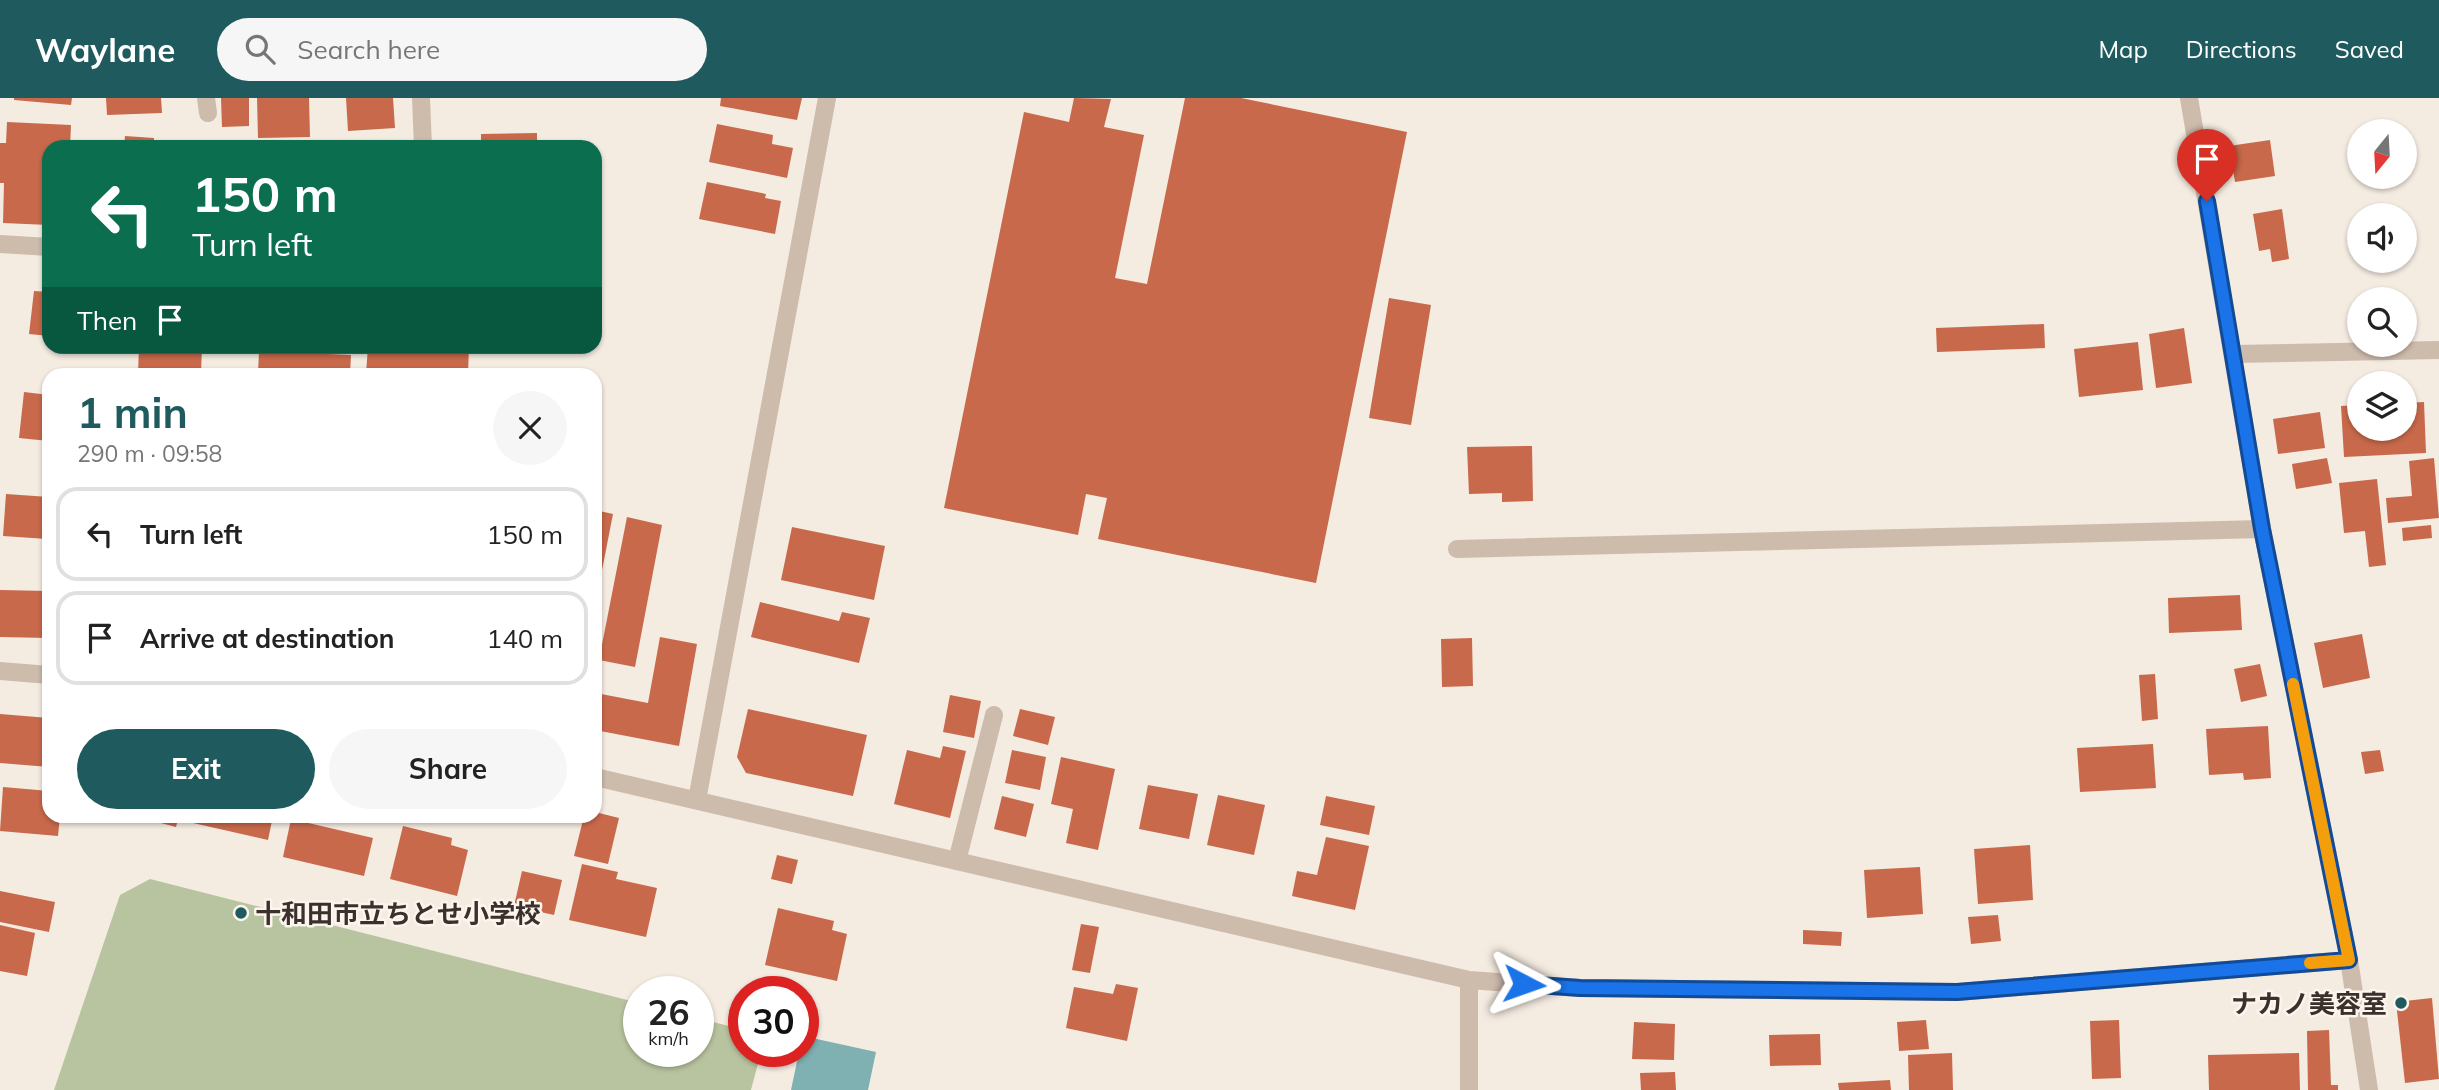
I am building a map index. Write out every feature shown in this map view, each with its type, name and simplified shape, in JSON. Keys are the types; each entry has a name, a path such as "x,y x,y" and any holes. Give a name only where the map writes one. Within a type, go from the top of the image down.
{"street":[{"path":"421,98 424,140"},
{"path":"697,800 827,98"},
{"path":"2189,98 2262,529 2349,960 2369,1090"},
{"path":"0,244 42,247"},
{"path":"2234,355 2439,351"},
{"path":"1457,550 2262,529"},
{"path":"0,671 42,675"},
{"path":"957,861 995,715"},
{"path":"602,778 1469,980 1580,988 1957,992 2349,960"},
{"path":"1469,980 1469,1090"}],"green space":[{"name":"十和田市立ちとせ小学校","path":"150,879 623,999 623,1067 714,1067 714,1022 728,1026 728,1067 757,1067 751,1090 54,1090 120,895"}],"water":[{"path":"819,1040 876,1052 868,1090 791,1090 796,1067 819,1067"}],"building":[{"path":"14,98 72,98 71,105"},
{"path":"106,98 161,98 162,113 107,115"},
{"path":"221,98 249,98 249,126 222,127"},
{"path":"257,98 309,98 310,137 258,138"},
{"path":"346,98 393,98 395,128 348,131"},
{"path":"721,98 802,98 797,120 720,106"},
{"path":"1074,98 1111,99 1104,127 1144,135 1115,278 1147,284 1185,98 1241,98 1407,132 1316,583 1098,539 1107,498 1086,494 1078,535 944,508 1024,112 1069,122"},
{"path":"7,122 71,125 70,140 42,140 42,225 3,223 4,183 0,183 0,143 6,143"},
{"path":"717,124 773,135 772,144 793,148 787,178 709,162"},
{"path":"537,133 537,140 481,140 481,134"},
{"path":"125,136 154,138 154,140 125,140"},
{"path":"2270,140 2275,176 2235,182 2229,146"},
{"path":"707,182 766,194 765,198 781,201 775,234 699,219"},
{"path":"2282,209 2289,259 2272,262 2270,249 2259,251 2253,214"},
{"path":"34,291 42,292 42,335 29,334"},
{"path":"1389,298 1431,305 1411,425 1369,418"},
{"path":"2044,324 2045,348 1937,352 1936,328"},
{"path":"2184,328 2192,383 2156,388 2149,334"},
{"path":"2138,342 2143,390 2079,397 2074,349"},
{"path":"139,354 202,354 201,368 138,368"},
{"path":"259,354 351,355 350,368 258,368"},
{"path":"367,354 469,354 468,368 366,368"},
{"path":"24,392 42,394 42,440 19,438"},
{"path":"2417,402 2424,402 2426,453 2344,457 2341,406 2347,406 2347,441 2417,441"},
{"path":"2320,412 2325,448 2278,454 2273,419"},
{"path":"1532,446 1533,501 1502,502 1502,493 1469,494 1467,447"},
{"path":"2327,458 2332,483 2296,489 2292,464"},
{"path":"2434,458 2439,518 2388,523 2386,498 2412,496 2409,461"},
{"path":"2377,479 2386,565 2369,567 2365,531 2344,533 2339,483"},
{"path":"6,494 42,497 42,539 3,536"},
{"path":"602,512 613,514 602,570"},
{"path":"627,517 662,525 635,667 602,661 602,645"},
{"path":"2431,525 2432,538 2403,541 2402,528"},
{"path":"792,527 885,546 874,600 781,580"},
{"path":"0,590 42,591 42,638 0,637"},
{"path":"2240,595 2242,630 2169,633 2168,598"},
{"path":"760,602 839,621 842,612 870,618 859,663 751,637"},
{"path":"2362,634 2370,678 2323,688 2314,643"},
{"path":"660,637 697,644 679,746 602,731 602,694 648,703"},
{"path":"1472,638 1473,686 1442,687 1441,639"},
{"path":"2260,664 2267,696 2241,702 2234,669"},
{"path":"2155,674 2158,719 2142,721 2139,675"},
{"path":"950,695 981,701 974,738 943,732"},
{"path":"748,709 867,735 853,796 746,773 737,757"},
{"path":"1020,709 1055,717 1048,745 1013,736"},
{"path":"0,714 42,717 42,766 0,763"},
{"path":"2268,726 2271,778 2244,780 2243,773 2209,775 2206,729"},
{"path":"2153,744 2156,788 2080,792 2077,748"},
{"path":"943,746 966,751 950,818 894,804 907,750 940,758"},
{"path":"1012,750 1046,757 1040,790 1005,783"},
{"path":"2380,750 2384,771 2365,774 2361,752"},
{"path":"1061,757 1115,769 1098,850 1066,843 1073,809 1051,804"},
{"path":"1148,785 1198,794 1189,839 1139,829"},
{"path":"3,787 42,790 42,823 59,823 58,836 0,831"},
{"path":"1218,795 1265,805 1254,855 1207,845"},
{"path":"1002,796 1034,804 1026,837 994,829"},
{"path":"1326,796 1375,806 1369,835 1320,825"},
{"path":"602,814 619,818 608,864 574,856 582,823 602,823"},
{"path":"161,823 177,823 176,827"},
{"path":"193,823 272,823 268,840"},
{"path":"290,823 308,823 373,838 364,876 283,857"},
{"path":"403,826 452,838 451,845 468,850 457,896 390,879"},
{"path":"1326,837 1369,846 1355,910 1292,896 1297,871 1317,875"},
{"path":"2030,845 2033,900 1978,904 1974,849"},
{"path":"777,855 798,860 792,884 771,879"},
{"path":"582,864 618,872 616,879 657,888 646,937 569,920"},
{"path":"1920,867 1923,914 1867,918 1864,870"},
{"path":"522,871 562,880 554,915 514,906"},
{"path":"0,891 55,902 49,932 0,922"},
{"path":"778,908 834,921 832,930 847,934 837,981 765,965"},
{"path":"1998,915 2001,941 1971,944 1968,917"},
{"path":"1081,924 1099,927 1090,973 1072,970"},
{"path":"0,925 35,933 27,976 0,971"},
{"path":"1803,930 1842,932 1841,946 1803,944"},
{"path":"1116,984 1138,988 1127,1041 1066,1028 1074,987 1113,994"},
{"path":"2432,998 2439,1079 2405,1083 2396,1002"},
{"path":"1926,1020 1929,1049 1899,1051 1897,1022"},
{"path":"2119,1020 2121,1078 2092,1079 2090,1021"},
{"path":"1634,1022 1675,1024 1674,1060 1632,1059"},
{"path":"2329,1030 2331,1085 2338,1085 2338,1090 2308,1090 2307,1031"},
{"path":"1820,1034 1821,1065 1770,1066 1769,1035"},
{"path":"1952,1053 1953,1090 1909,1090 1908,1055"},
{"path":"2299,1053 2300,1090 2209,1090 2208,1055"},
{"path":"1675,1072 1676,1090 1641,1090 1640,1073"},
{"path":"1890,1080 1891,1090 1839,1090 1838,1083"}],"slow traffic":[{"path":"2293,684 2349,960 2310,963"}],"place":[{"name":"十和田市立ちとせ小学校","path":"241,913"},
{"name":"ナカノ美容室","path":"2401,1003"}],"route":[{"path":"1524,984 1580,988 1957,992 2349,960 2262,529 2207,201"}]}
